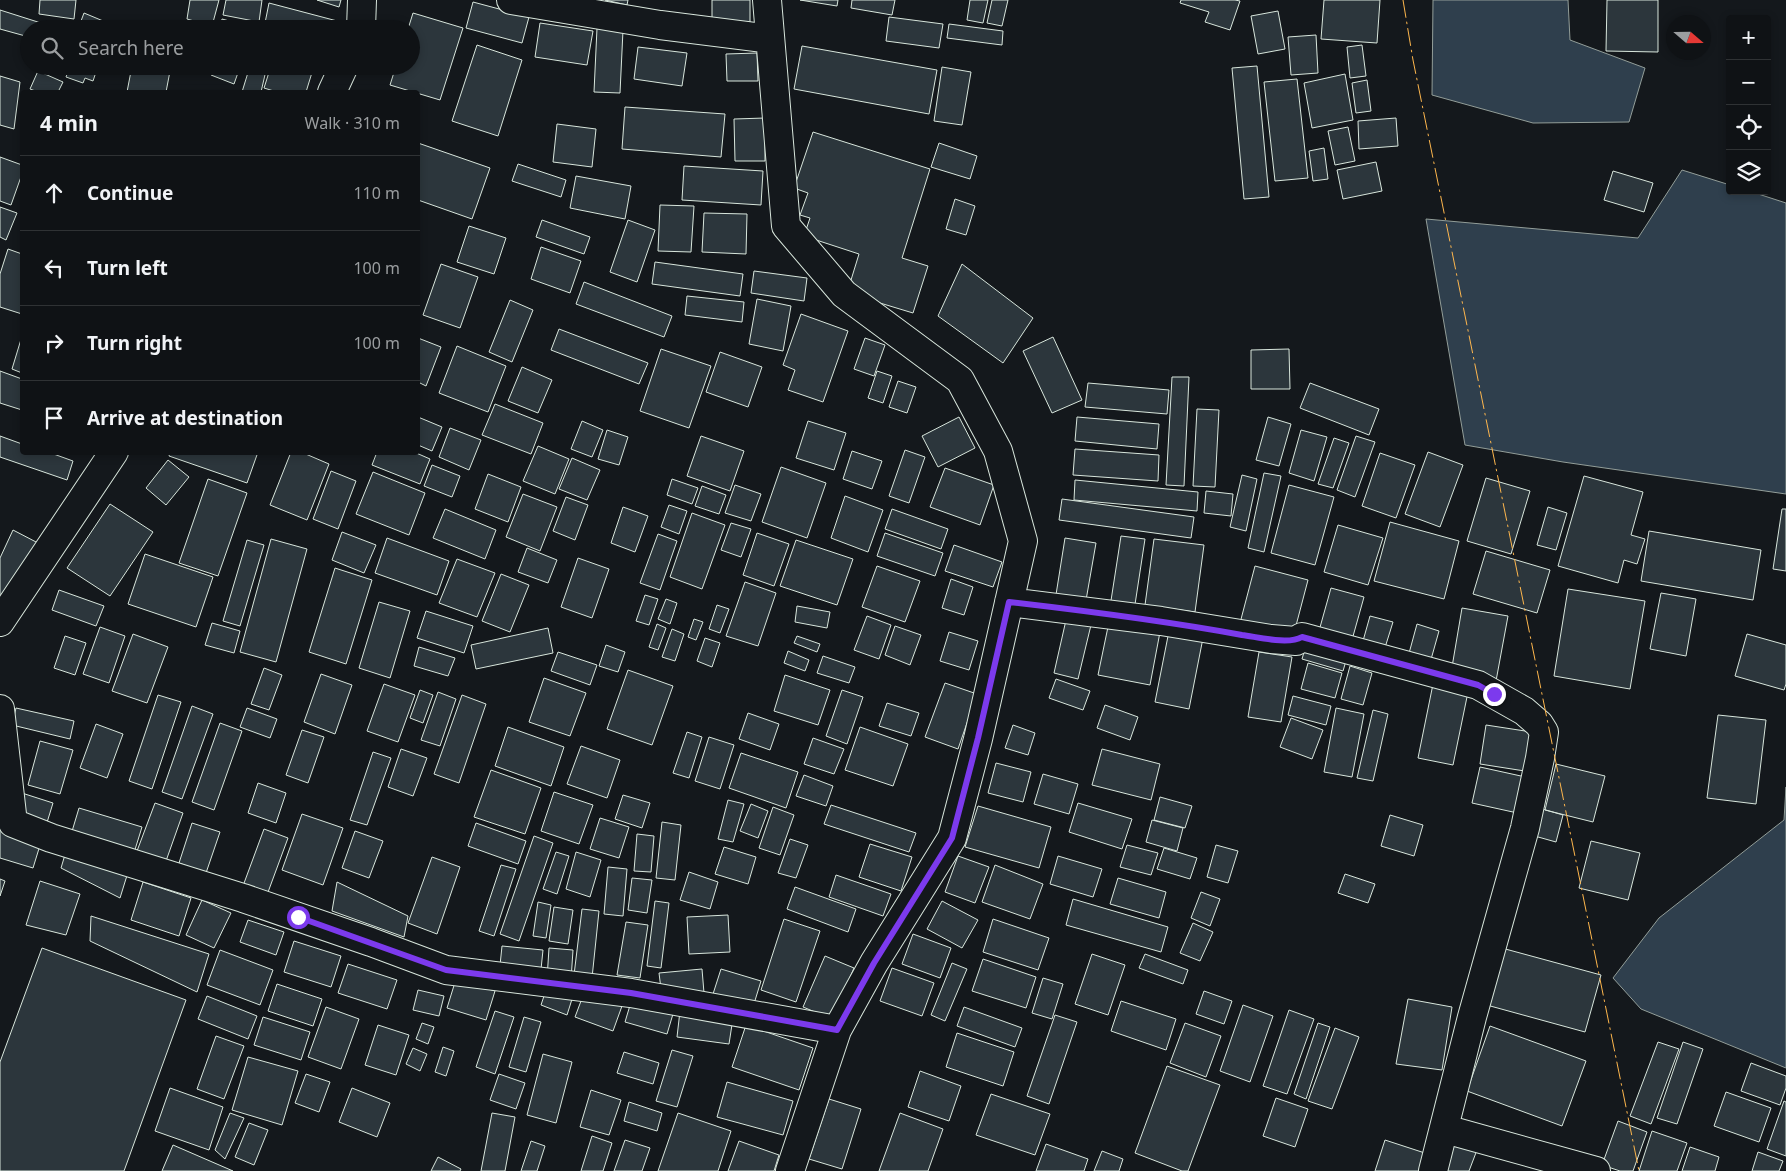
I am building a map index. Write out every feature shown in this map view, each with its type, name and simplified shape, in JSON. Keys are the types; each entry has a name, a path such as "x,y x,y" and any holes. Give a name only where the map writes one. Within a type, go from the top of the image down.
{"street":[{"path":"361,20 362,0"},
{"path":"511,0 660,25 770,39"},
{"path":"767,0 786,226 844,294 960,380 998,451 1023,541 978,738 952,838 874,963 837,1030 790,1171"},
{"path":"333,90 340,75"},
{"path":"0,622 112,455"},
{"path":"1009,602 1161,621 1272,640 1296,641 1302,637 1478,685 1524,711 1539,724 1544,732 1525,828 1472,1017 1433,1171"},
{"path":"0,709 13,823 51,838 243,898 446,970 631,993 837,1030"},
{"path":"1445,1129 1596,1171"}],"water":[{"path":"1433,0 1568,0 1570,40 1645,68 1629,122 1533,123 1432,95"},
{"path":"1682,170 1726,184 1726,195 1761,195 1786,203 1786,494 1563,462 1465,445 1426,219 1638,238"},
{"path":"1786,787 1786,1068 1641,1009 1613,978 1659,918 1784,820"}],"building":[{"path":"40,0 76,0 74,19 39,14"},
{"path":"190,0 219,0 214,20 187,19"},
{"path":"226,0 262,0 259,20 223,15"},
{"path":"317,0 341,0 339,7"},
{"path":"605,0 628,0 627,5"},
{"path":"712,0 750,0 750,23 712,24"},
{"path":"800,0 838,0 837,6"},
{"path":"852,0 895,0 892,15 851,8"},
{"path":"970,0 988,0 983,23 967,20"},
{"path":"992,0 1008,0 1002,26 987,23"},
{"path":"1181,0 1240,1 1230,30 1205,22 1209,12 1180,3"},
{"path":"1324,0 1380,0 1377,43 1321,39"},
{"path":"1607,0 1658,0 1658,52 1606,51"},
{"path":"473,2 529,17 522,43 466,28"},
{"path":"269,3 333,20 266,20"},
{"path":"0,10 32,20 20,20 20,35 0,29"},
{"path":"1278,11 1285,49 1258,54 1251,16"},
{"path":"84,13 101,20 81,20"},
{"path":"413,13 463,28 440,100 420,94 420,90 407,90 390,85 393,75 420,75 420,20 411,20"},
{"path":"889,17 943,24 939,48 886,41"},
{"path":"540,23 593,31 587,65 535,57"},
{"path":"949,24 1003,31 1002,45 947,38"},
{"path":"597,28 623,30 620,93 594,92"},
{"path":"1316,35 1318,73 1291,75 1288,37"},
{"path":"477,45 522,60 498,136 452,121"},
{"path":"1362,45 1366,76 1350,78 1347,47"},
{"path":"802,46 937,70 929,114 794,89"},
{"path":"638,47 687,53 682,86 634,79"},
{"path":"757,53 758,81 727,81 726,54"},
{"path":"1257,66 1269,197 1244,199 1232,68"},
{"path":"942,67 971,72 962,125 934,121"},
{"path":"1345,74 1353,120 1312,128 1304,83"},
{"path":"36,75 47,75 63,82 59,90 30,89"},
{"path":"67,75 95,75 93,81 85,78 83,83 66,77"},
{"path":"130,75 169,75 166,90 127,90"},
{"path":"211,75 237,75 234,84"},
{"path":"247,75 265,75 261,90 243,90"},
{"path":"268,75 311,75 307,90 270,90 264,88"},
{"path":"0,76 20,82 14,129 0,125"},
{"path":"1297,79 1308,178 1275,181 1264,82"},
{"path":"1367,80 1371,111 1356,113 1352,83"},
{"path":"625,107 725,114 721,157 622,149"},
{"path":"765,118 765,161 735,161 734,119"},
{"path":"1396,118 1398,146 1359,149 1358,121"},
{"path":"557,124 596,129 592,167 553,162"},
{"path":"1348,127 1355,161 1335,165 1328,131"},
{"path":"813,132 930,169 902,258 928,266 913,313 847,293 859,254 804,236 810,218 800,215 808,193 794,188"},
{"path":"939,143 977,156 970,179 931,167"},
{"path":"420,144 490,168 472,219 420,201"},
{"path":"1324,148 1328,179 1313,181 1309,151"},
{"path":"0,157 20,164 20,180 11,205 0,201"},
{"path":"1376,162 1382,191 1343,199 1337,170"},
{"path":"518,164 566,180 561,197 512,181"},
{"path":"684,166 763,171 761,205 682,200"},
{"path":"1613,171 1653,183 1644,212 1604,200"},
{"path":"576,176 631,186 625,219 570,208"},
{"path":"955,199 975,206 966,235 946,229"},
{"path":"660,205 694,206 691,252 658,251"},
{"path":"0,207 17,213 6,240 0,237"},
{"path":"704,213 747,214 746,254 702,252"},
{"path":"542,220 590,237 584,254 536,237"},
{"path":"628,220 655,230 637,282 610,272"},
{"path":"469,226 506,238 494,274 457,262"},
{"path":"541,247 581,261 570,293 531,279"},
{"path":"8,249 20,253 20,313 0,307 0,274"},
{"path":"655,262 743,274 740,296 652,284"},
{"path":"441,264 478,277 460,328 423,315"},
{"path":"962,264 1033,318 1003,363 938,316"},
{"path":"754,271 807,278 804,301 751,293"},
{"path":"584,282 672,316 664,337 576,304"},
{"path":"687,296 744,302 742,322 685,315"},
{"path":"757,299 791,306 783,351 749,344"},
{"path":"510,300 533,310 512,362 489,352"},
{"path":"801,314 848,331 823,402 788,390 795,370 783,365"},
{"path":"559,329 648,363 639,384 551,350"},
{"path":"1053,337 1082,400 1052,413 1023,351"},
{"path":"865,338 885,345 874,376 854,369"},
{"path":"420,339 441,347 426,386 420,383"},
{"path":"20,343 20,372 12,369"},
{"path":"457,346 506,366 488,412 439,393"},
{"path":"661,349 711,366 689,428 640,411"},
{"path":"1289,349 1290,389 1251,389 1251,350"},
{"path":"720,352 762,367 748,407 706,392"},
{"path":"522,367 552,380 538,413 508,401"},
{"path":"0,371 20,378 20,409 0,403"},
{"path":"877,371 892,376 883,403 868,398"},
{"path":"1172,377 1189,377 1184,486 1166,485"},
{"path":"898,381 916,387 907,413 889,407"},
{"path":"1088,383 1169,390 1167,414 1085,407"},
{"path":"1310,383 1379,409 1369,435 1300,408"},
{"path":"495,404 543,423 531,454 482,435"},
{"path":"1197,409 1219,410 1215,487 1193,486"},
{"path":"959,417 975,448 938,467 922,436"},
{"path":"1077,417 1159,424 1157,449 1075,441"},
{"path":"1268,417 1291,424 1279,466 1256,460"},
{"path":"420,418 442,427 432,451 420,446"},
{"path":"582,421 603,430 592,457 571,449"},
{"path":"808,421 846,433 834,470 796,458"},
{"path":"450,428 481,440 469,470 439,457"},
{"path":"607,430 628,437 619,465 598,459"},
{"path":"1301,430 1327,437 1314,481 1289,473"},
{"path":"0,436 20,443 20,455 56,455 73,461 67,480 0,457"},
{"path":"701,436 744,451 730,491 687,476"},
{"path":"1356,436 1375,442 1355,497 1337,490"},
{"path":"1334,438 1349,443 1333,488 1318,484"},
{"path":"538,446 569,459 555,494 523,481"},
{"path":"1075,449 1159,455 1158,481 1073,475"},
{"path":"905,450 925,457 909,503 889,496"},
{"path":"852,451 882,461 872,489 843,479"},
{"path":"1428,452 1463,465 1440,527 1405,514"},
{"path":"1380,453 1415,465 1396,518 1362,506"},
{"path":"169,455 257,455 247,483"},
{"path":"290,455 308,455 329,464 307,520 270,505"},
{"path":"376,455 420,455 430,459 420,484 372,465"},
{"path":"572,458 600,470 587,500 559,489"},
{"path":"168,460 189,477 166,505 146,488"},
{"path":"432,465 460,476 452,497 424,486"},
{"path":"781,467 826,483 807,538 762,522"},
{"path":"945,468 994,485 980,525 930,507"},
{"path":"331,471 356,481 338,529 313,519"},
{"path":"373,472 425,493 409,535 356,514"},
{"path":"1264,473 1281,476 1264,552 1248,548"},
{"path":"488,474 521,487 508,522 475,509"},
{"path":"1242,475 1257,479 1246,531 1230,527"},
{"path":"1584,476 1643,492 1631,535 1645,539 1637,564 1624,560 1618,583 1558,566"},
{"path":"1486,478 1530,491 1511,554 1467,541"},
{"path":"208,479 247,493 218,576 179,563"},
{"path":"672,479 698,488 692,504 667,495"},
{"path":"1075,480 1198,492 1197,511 1074,500"},
{"path":"735,485 761,494 751,521 725,513"},
{"path":"1289,485 1334,497 1315,565 1271,553"},
{"path":"702,486 726,495 719,514 695,506"},
{"path":"1206,491 1233,494 1231,516 1204,513"},
{"path":"523,494 557,507 540,551 506,537"},
{"path":"845,496 883,510 868,552 831,538"},
{"path":"566,497 588,505 575,540 553,531"},
{"path":"1062,499 1194,517 1191,538 1059,520"},
{"path":"110,504 153,532 110,596 67,568"},
{"path":"669,505 687,511 679,534 661,527"},
{"path":"623,507 648,516 635,552 611,543"},
{"path":"1548,507 1567,513 1556,550 1537,545"},
{"path":"445,509 496,530 485,559 433,538"},
{"path":"892,509 948,529 941,549 885,529"},
{"path":"1782,509 1786,509 1786,571 1773,569"},
{"path":"692,513 725,525 702,589 670,577"},
{"path":"1390,522 1459,541 1444,599 1374,581"},
{"path":"731,523 751,529 741,557 721,550"},
{"path":"1338,525 1383,538 1368,585 1324,572"},
{"path":"13,530 38,543 0,619 0,558"},
{"path":"1649,531 1761,550 1753,600 1641,581"},
{"path":"342,532 376,545 364,573 332,560"},
{"path":"757,533 789,544 774,586 743,575"},
{"path":"885,533 943,553 935,576 877,556"},
{"path":"658,534 677,541 660,590 640,583"},
{"path":"1121,536 1145,539 1134,611 1110,607"},
{"path":"387,538 449,561 437,595 375,573"},
{"path":"1065,538 1096,543 1085,606 1055,601"},
{"path":"271,539 307,549 276,662 240,652"},
{"path":"1154,539 1204,545 1195,612 1145,605"},
{"path":"247,540 264,545 240,626 223,621"},
{"path":"796,540 853,559 837,605 780,586"},
{"path":"954,545 1002,562 993,587 945,571"},
{"path":"527,548 557,560 548,583 518,572"},
{"path":"1486,551 1550,570 1537,613 1473,594"},
{"path":"145,554 213,577 196,627 128,604"},
{"path":"578,558 609,569 592,618 561,607"},
{"path":"457,559 495,573 477,617 439,603"},
{"path":"877,566 920,581 905,622 862,607"},
{"path":"1255,566 1308,580 1293,637 1240,623"},
{"path":"335,568 372,580 346,664 309,652"},
{"path":"501,574 529,585 510,632 482,621"},
{"path":"951,579 973,587 964,615 942,608"},
{"path":"745,582 776,593 758,646 726,636"},
{"path":"1331,588 1364,597 1350,647 1317,638"},
{"path":"1568,589 1645,601 1630,689 1554,676"},
{"path":"59,590 104,606 96,626 52,610"},
{"path":"1661,593 1696,599 1686,656 1650,649"},
{"path":"645,595 658,599 649,625 636,621"},
{"path":"666,599 677,603 670,624 658,619"},
{"path":"379,602 410,611 390,678 359,668"},
{"path":"717,605 729,609 720,633 709,629"},
{"path":"797,606 830,612 827,628 795,622"},
{"path":"1462,608 1508,616 1496,681 1451,673"},
{"path":"426,611 473,626 464,653 417,638"},
{"path":"867,616 891,625 879,659 854,650"},
{"path":"1370,616 1393,622 1383,654 1361,648"},
{"path":"694,619 703,622 696,640 688,637"},
{"path":"1066,620 1091,625 1078,679 1054,673"},
{"path":"1109,622 1160,632 1150,685 1098,675"},
{"path":"212,623 240,631 234,653 205,645"},
{"path":"657,624 666,628 658,650 649,647"},
{"path":"1417,624 1439,631 1430,663 1408,657"},
{"path":"895,626 921,635 910,665 885,655"},
{"path":"100,627 125,636 109,683 83,674"},
{"path":"548,628 553,653 476,669 471,645"},
{"path":"672,629 684,634 675,661 662,657"},
{"path":"1169,631 1203,638 1189,709 1155,702"},
{"path":"949,632 978,641 969,670 940,661"},
{"path":"133,634 168,647 147,703 112,691"},
{"path":"1747,634 1786,645 1786,684 1784,690 1735,676"},
{"path":"65,636 86,643 75,675 54,668"},
{"path":"797,636 820,644 817,652 794,643"},
{"path":"705,638 720,643 712,667 697,661"},
{"path":"1307,642 1348,654 1343,671 1302,659"},
{"path":"606,645 625,652 618,672 599,666"},
{"path":"419,647 455,658 448,676 414,666"},
{"path":"788,651 809,660 805,671 784,663"},
{"path":"558,652 597,665 590,685 551,671"},
{"path":"1259,652 1292,657 1281,722 1248,717"},
{"path":"823,656 855,667 849,683 817,673"},
{"path":"1308,663 1342,673 1335,698 1301,689"},
{"path":"1350,666 1372,673 1363,705 1341,699"},
{"path":"264,668 282,675 269,710 251,704"},
{"path":"628,670 673,686 652,745 607,729"},
{"path":"321,674 352,685 335,734 304,722"},
{"path":"785,675 830,690 818,725 774,711"},
{"path":"544,678 586,693 570,736 529,722"},
{"path":"1056,679 1090,691 1083,710 1049,698"},
{"path":"945,683 977,694 958,749 925,737"},
{"path":"384,684 415,695 398,742 367,731"},
{"path":"1433,684 1468,692 1453,765 1418,758"},
{"path":"420,690 433,695 423,723 410,718"},
{"path":"842,690 863,697 847,744 826,736"},
{"path":"438,692 456,699 440,746 421,740"},
{"path":"158,695 181,702 152,789 129,781"},
{"path":"462,695 486,704 459,783 434,774"},
{"path":"1293,696 1331,706 1326,725 1288,715"},
{"path":"887,703 919,713 911,736 879,726"},
{"path":"1105,705 1138,717 1130,740 1097,728"},
{"path":"192,706 213,714 182,799 162,792"},
{"path":"16,708 74,721 70,739 12,725"},
{"path":"247,708 277,719 270,738 240,727"},
{"path":"1336,708 1364,714 1352,777 1324,772"},
{"path":"1373,710 1388,714 1373,781 1357,778"},
{"path":"748,713 779,724 770,750 739,739"},
{"path":"1718,715 1766,720 1756,804 1707,798"},
{"path":"1291,718 1323,730 1312,759 1280,747"},
{"path":"220,723 242,731 214,810 192,802"},
{"path":"96,724 123,734 107,778 80,768"},
{"path":"1013,725 1035,733 1028,755 1005,748"},
{"path":"1486,725 1538,733 1531,772 1480,764"},
{"path":"508,727 564,747 551,786 495,766"},
{"path":"860,727 908,744 893,786 845,770"},
{"path":"302,730 324,737 308,783 286,775"},
{"path":"687,732 702,737 689,778 673,773"},
{"path":"709,737 734,745 720,789 695,781"},
{"path":"813,738 844,749 834,774 804,764"},
{"path":"40,741 73,750 60,794 28,785"},
{"path":"581,746 620,760 607,798 567,784"},
{"path":"401,749 427,758 413,796 388,787"},
{"path":"1102,749 1160,764 1151,800 1092,785"},
{"path":"373,752 391,758 367,825 350,820"},
{"path":"741,753 798,772 786,808 729,788"},
{"path":"996,763 1031,772 1023,802 988,793"},
{"path":"1556,764 1605,776 1593,822 1545,810"},
{"path":"1480,767 1530,778 1522,814 1472,803"},
{"path":"491,770 541,788 525,834 474,817"},
{"path":"1043,774 1078,784 1069,814 1034,804"},
{"path":"804,775 833,786 826,806 796,796"},
{"path":"258,783 286,793 276,823 248,813"},
{"path":"0,786 53,803 33,868 0,858"},
{"path":"554,792 593,805 579,844 541,831"},
{"path":"623,795 650,803 642,828 615,819"},
{"path":"1160,797 1192,806 1185,828 1154,820"},
{"path":"728,800 744,804 733,842 718,839"},
{"path":"155,803 183,813 166,861 137,851"},
{"path":"1078,803 1132,819 1122,849 1069,832"},
{"path":"751,804 768,811 758,838 740,831"},
{"path":"831,805 916,833 909,852 824,824"},
{"path":"978,806 1051,827 1039,868 965,847"},
{"path":"773,807 794,815 780,855 759,848"},
{"path":"79,808 142,827 120,898 61,868"},
{"path":"1539,808 1563,815 1556,842 1531,835"},
{"path":"302,814 343,828 323,885 282,870"},
{"path":"1390,815 1423,825 1414,856 1381,846"},
{"path":"600,818 629,827 619,858 590,849"},
{"path":"1152,820 1183,828 1177,851 1146,842"},
{"path":"662,822 681,825 675,880 656,878"},
{"path":"192,823 220,832 206,873 179,863"},
{"path":"476,823 526,841 518,864 468,846"},
{"path":"264,829 288,838 264,903 240,894"},
{"path":"355,831 383,841 369,878 342,868"},
{"path":"637,834 654,836 651,872 634,871"},
{"path":"534,836 553,843 519,941 500,934"},
{"path":"790,839 808,845 796,878 778,873"},
{"path":"1591,841 1640,853 1628,900 1579,888"},
{"path":"870,844 912,857 901,891 859,877"},
{"path":"1127,845 1158,853 1151,875 1120,867"},
{"path":"1216,845 1238,851 1228,883 1207,877"},
{"path":"724,847 756,857 748,884 715,874"},
{"path":"1164,848 1197,858 1190,879 1157,869"},
{"path":"556,852 569,856 557,894 543,889"},
{"path":"576,852 601,860 590,897 566,889"},
{"path":"958,856 989,867 975,903 945,892"},
{"path":"1058,856 1102,869 1093,897 1050,884"},
{"path":"432,857 460,867 437,934 408,923"},
{"path":"501,865 516,869 494,936 479,931"},
{"path":"995,865 1043,884 1030,919 982,902"},
{"path":"608,867 627,869 623,916 604,914"},
{"path":"689,872 718,882 710,909 680,900"},
{"path":"1345,874 1375,884 1368,903 1338,893"},
{"path":"836,875 891,894 883,916 829,897"},
{"path":"632,878 652,880 647,913 628,910"},
{"path":"1118,878 1166,892 1159,918 1110,904"},
{"path":"0,879 5,881 0,896"},
{"path":"40,881 80,894 66,935 26,925"},
{"path":"143,882 191,898 179,936 131,920"},
{"path":"337,882 408,916 404,937 332,911"},
{"path":"795,887 856,909 848,932 787,909"},
{"path":"1201,892 1220,899 1210,926 1191,918"},
{"path":"1073,899 1168,927 1161,952 1066,925"},
{"path":"202,900 231,913 214,948 186,935"},
{"path":"655,901 669,903 661,968 647,966"},
{"path":"942,901 978,920 962,948 927,929"},
{"path":"538,902 551,905 546,938 533,936"},
{"path":"554,907 573,910 568,944 549,941"},
{"path":"582,909 599,911 592,978 574,975"},
{"path":"728,915 730,952 689,954 687,917"},
{"path":"91,916 209,954 197,992 90,941"},
{"path":"784,919 820,931 796,1002 761,990"},
{"path":"993,919 1049,938 1038,970 983,952"},
{"path":"248,920 284,932 276,955 240,942"},
{"path":"626,922 648,925 640,978 617,975"},
{"path":"1193,923 1213,932 1200,961 1180,953"},
{"path":"913,934 951,948 940,978 902,964"},
{"path":"294,941 341,956 331,987 284,972"},
{"path":"502,946 543,950 540,979 499,975"},
{"path":"1498,947 1601,975 1585,1032 1483,1004"},
{"path":"42,948 186,1000 124,1171 0,1171 0,1062"},
{"path":"549,948 573,950 571,980 547,979"},
{"path":"220,950 273,970 260,1005 207,985"},
{"path":"1092,954 1125,965 1108,1015 1075,1004"},
{"path":"1145,954 1188,970 1183,984 1139,968"},
{"path":"825,956 854,968 832,1019 803,1007"},
{"path":"983,959 1036,977 1026,1008 972,991"},
{"path":"952,963 967,969 945,1021 931,1015"},
{"path":"348,964 397,980 387,1009 338,993"},
{"path":"892,968 934,983 922,1016 880,1001"},
{"path":"702,969 704,993 662,997 659,973"},
{"path":"721,969 761,981 753,1007 713,994"},
{"path":"1043,978 1063,984 1052,1019 1032,1013"},
{"path":"456,979 495,991 486,1020 447,1008"},
{"path":"277,984 322,999 313,1026 268,1011"},
{"path":"547,987 573,996 567,1015 541,1005"},
{"path":"418,990 444,996 439,1016 413,1010"},
{"path":"1204,991 1232,1001 1224,1024 1196,1014"},
{"path":"584,993 622,1006 613,1031 575,1017"},
{"path":"207,996 257,1016 248,1039 198,1019"},
{"path":"1408,999 1452,1007 1442,1070 1396,1064"},
{"path":"1121,1001 1176,1019 1166,1050 1111,1031"},
{"path":"631,1002 673,1014 667,1034 625,1022"},
{"path":"1243,1005 1273,1016 1250,1082 1220,1071"},
{"path":"326,1007 359,1019 341,1069 308,1057"},
{"path":"964,1007 1022,1028 1015,1047 957,1026"},
{"path":"1289,1010 1314,1019 1287,1094 1263,1086"},
{"path":"495,1011 514,1017 495,1074 476,1067"},
{"path":"680,1011 733,1018 729,1044 677,1037"},
{"path":"1055,1015 1077,1022 1049,1104 1027,1096"},
{"path":"263,1017 310,1032 301,1060 254,1045"},
{"path":"524,1017 541,1022 526,1072 509,1067"},
{"path":"422,1023 434,1027 428,1044 416,1039"},
{"path":"1185,1023 1221,1036 1206,1077 1170,1063"},
{"path":"1318,1023 1330,1027 1306,1099 1294,1094"},
{"path":"378,1025 409,1035 396,1075 365,1065"},
{"path":"746,1025 813,1048 799,1090 732,1067"},
{"path":"1490,1026 1586,1061 1562,1126 1467,1091"},
{"path":"1335,1028 1359,1037 1332,1109 1308,1101"},
{"path":"957,1033 1014,1052 1003,1086 946,1067"},
{"path":"216,1036 244,1046 224,1099 197,1089"},
{"path":"1658,1042 1679,1049 1651,1124 1630,1116"},
{"path":"1683,1042 1703,1049 1677,1124 1657,1118"},
{"path":"443,1047 454,1051 446,1076 435,1072"},
{"path":"413,1048 427,1054 420,1071 406,1064"},
{"path":"672,1050 693,1056 677,1107 656,1101"},
{"path":"624,1052 659,1063 653,1084 617,1073"},
{"path":"543,1054 572,1062 556,1123 527,1115"},
{"path":"248,1057 298,1071 282,1125 232,1110"},
{"path":"1751,1063 1786,1076 1786,1088 1780,1105 1741,1091"},
{"path":"1167,1066 1220,1085 1188,1171 1182,1171 1135,1153"},
{"path":"920,1071 961,1086 949,1121 908,1107"},
{"path":"306,1074 330,1082 319,1112 295,1103"},
{"path":"499,1074 525,1083 516,1109 490,1100"},
{"path":"727,1082 793,1101 783,1135 717,1117"},
{"path":"170,1088 223,1107 209,1150 155,1131"},
{"path":"352,1088 390,1103 377,1137 339,1122"},
{"path":"591,1090 621,1100 609,1135 580,1127"},
{"path":"1726,1092 1771,1108 1759,1142 1714,1126"},
{"path":"991,1094 1050,1114 1035,1155 976,1135"},
{"path":"1276,1098 1308,1109 1295,1147 1263,1136"},
{"path":"829,1099 861,1109 842,1169 809,1159"},
{"path":"1784,1101 1786,1102 1786,1156 1767,1149"},
{"path":"629,1102 662,1113 657,1131 624,1121"},
{"path":"230,1113 244,1118 225,1159 215,1150"},
{"path":"492,1113 515,1117 505,1171 481,1171"},
{"path":"678,1113 731,1131 718,1171 658,1171"},
{"path":"900,1113 943,1129 928,1171 879,1171"},
{"path":"1618,1121 1647,1132 1633,1171 1620,1171 1602,1165"},
{"path":"249,1123 268,1130 254,1165 235,1157"},
{"path":"1652,1131 1687,1143 1677,1171 1639,1171"},
{"path":"592,1136 612,1143 603,1171 581,1171"},
{"path":"625,1140 650,1148 642,1171 614,1171"},
{"path":"1385,1140 1434,1156 1430,1171 1375,1171"},
{"path":"1453,1140 1477,1150 1469,1171 1442,1171"},
{"path":"531,1141 545,1146 537,1171 521,1171"},
{"path":"739,1141 779,1155 774,1171 728,1171"},
{"path":"1046,1144 1088,1159 1084,1171 1036,1171"},
{"path":"173,1145 233,1171 162,1171"},
{"path":"1690,1147 1719,1157 1715,1171 1682,1171"},
{"path":"1102,1151 1123,1159 1119,1171 1094,1171"},
{"path":"1758,1152 1783,1161 1779,1171 1752,1171"},
{"path":"438,1157 461,1169 460,1171 431,1171"}],"power":[{"path":"1403,0 1413,60 1639,1171"}],"route":[{"path":"298,917 446,970 631,993 837,1030 874,963 952,838 978,738 1009,602 1161,621 1272,640 1296,641 1302,637 1478,685 1494,694"}]}
